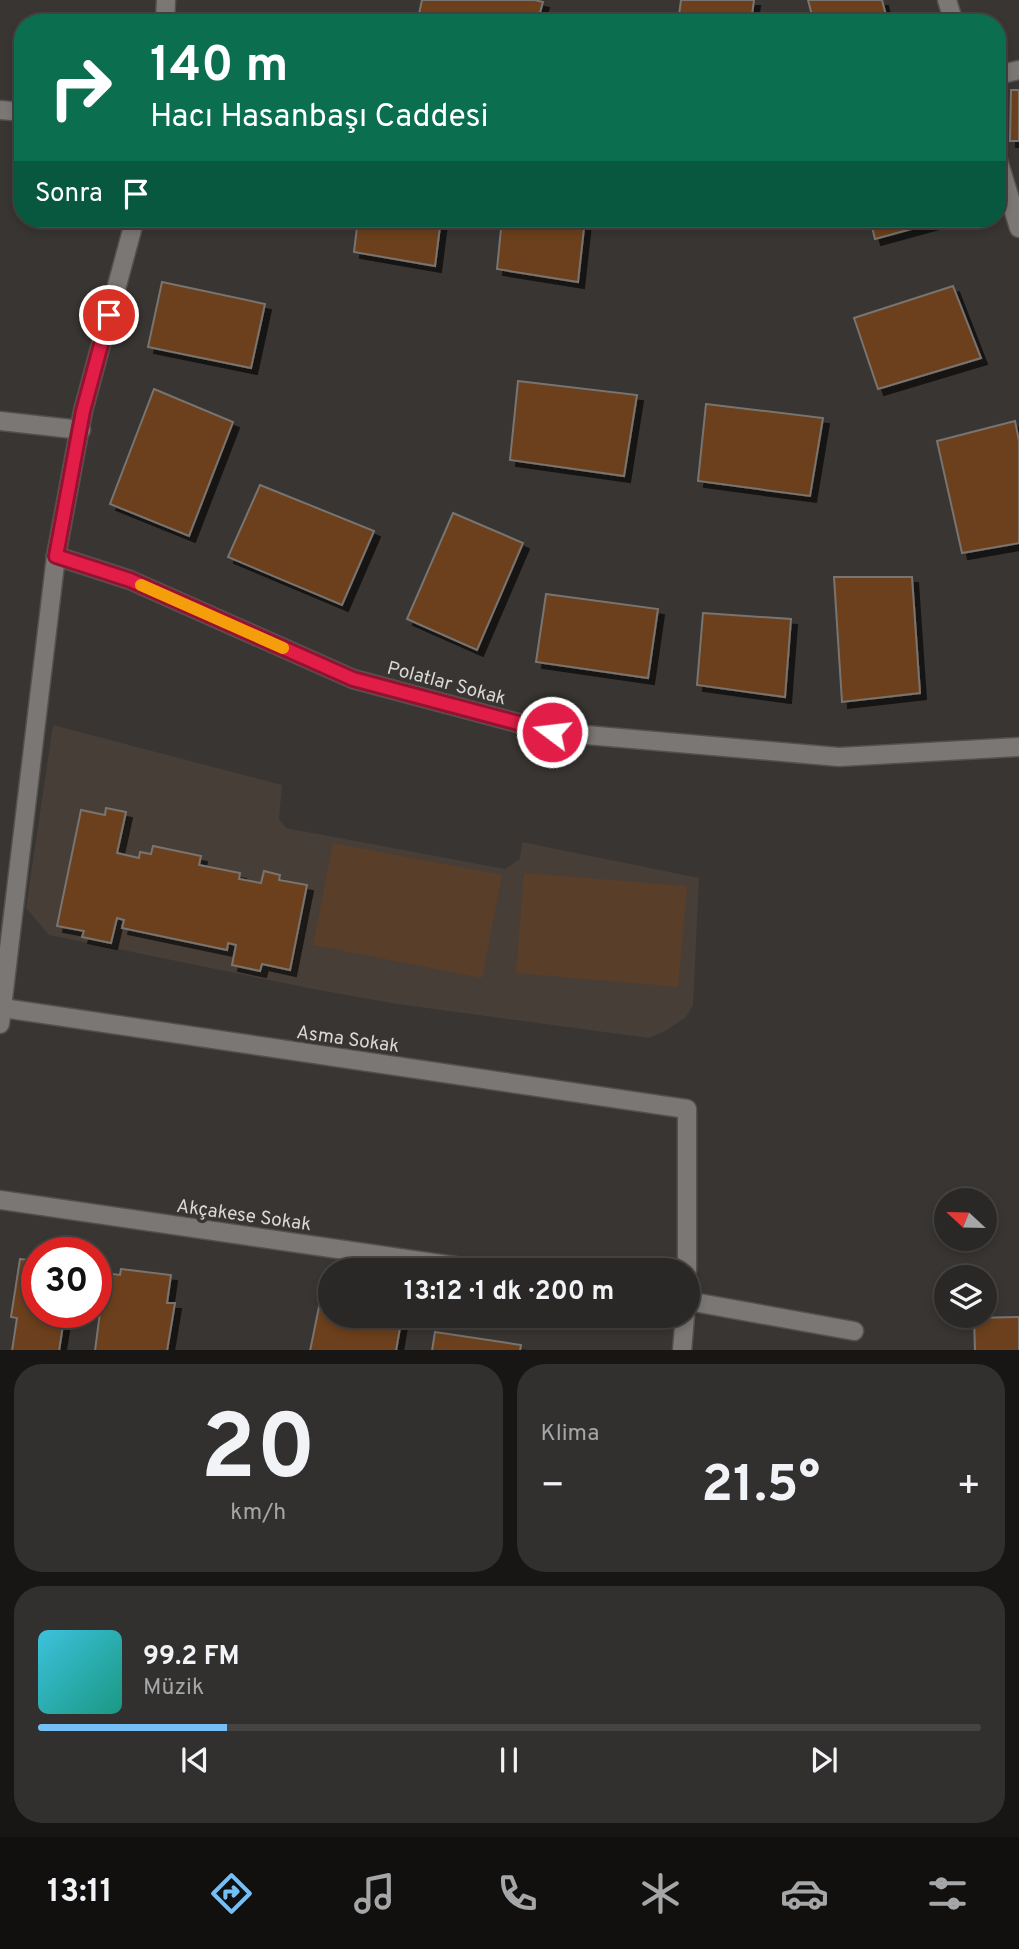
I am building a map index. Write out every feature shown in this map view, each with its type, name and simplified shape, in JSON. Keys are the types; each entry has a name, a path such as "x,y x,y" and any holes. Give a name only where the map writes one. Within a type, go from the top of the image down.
{"street":[{"path":"1006,186 1019,228"},
{"path":"1,1013 56,556 83,411 133,228"},
{"path":"0,421 81,430"},
{"name":"Polatlar Sokak","path":"56,556 130,580 353,679 552,732 839,757 1019,747"},
{"name":"Asma Sokak","path":"1,1013 687,1109 687,1258"},
{"name":"Akçakese Sokak","path":"0,1200 399,1258"},
{"path":"700,1303 855,1331"},
{"path":"682,1350 684,1328"}],"shaded area":[{"path":"53,725 282,785 279,819 286,828 505,869 520,859 522,842 699,878 693,1005 686,1017 649,1038 397,1004 49,935 26,908"},
{"path":"333,843 502,875 482,978 313,945"},
{"path":"524,873 687,886 678,987 516,973"}],"building":[{"path":"422,0 543,2 540,14 419,14"},
{"path":"681,0 754,0 752,14 679,14"},
{"path":"808,0 882,0 886,14 812,14"},
{"path":"1011,90 1019,90 1019,141 1010,141"},
{"path":"357,228 440,228 435,266 354,252"},
{"path":"501,228 584,228 578,282 497,269"},
{"path":"872,228 915,228 875,239"},
{"path":"162,282 265,304 251,368 148,347"},
{"path":"953,286 981,358 878,389 854,318"},
{"path":"518,381 637,395 624,476 510,460"},
{"path":"154,389 233,422 189,536 110,504"},
{"path":"706,404 823,418 810,496 698,481"},
{"path":"1015,421 1019,441 1019,543 962,553 937,441"},
{"path":"260,485 374,531 342,605 228,557"},
{"path":"453,513 523,543 477,650 407,619"},
{"path":"834,577 912,577 920,693 842,702"},
{"path":"546,594 658,609 648,678 536,662"},
{"path":"703,613 791,619 785,697 697,685"},
{"path":"106,808 126,812 117,853 139,858 140,852 151,854 153,846 201,856 199,865 240,873 239,879 261,883 264,871 280,875 279,880 307,885 290,970 262,964 260,971 232,965 236,945 228,943 227,950 122,928 124,920 117,918 111,943 82,937 84,931 57,926 81,810 105,815"},
{"path":"20,1259 21,1328 63,1328 59,1350 12,1350 17,1318 11,1317"},
{"path":"121,1269 171,1275 167,1303 175,1303 167,1350 95,1350 98,1328 112,1328 112,1274 120,1275"},
{"path":"318,1312 318,1328 400,1328 396,1350 310,1350"},
{"path":"997,1317 1019,1317 1019,1350 975,1350 974,1328 997,1328"},
{"path":"435,1332 521,1345 520,1350 432,1350"}],"slow traffic":[{"path":"141,585 283,648"}],"route":[{"path":"109,315 83,411 56,556 130,580 353,679 552,732"}]}
